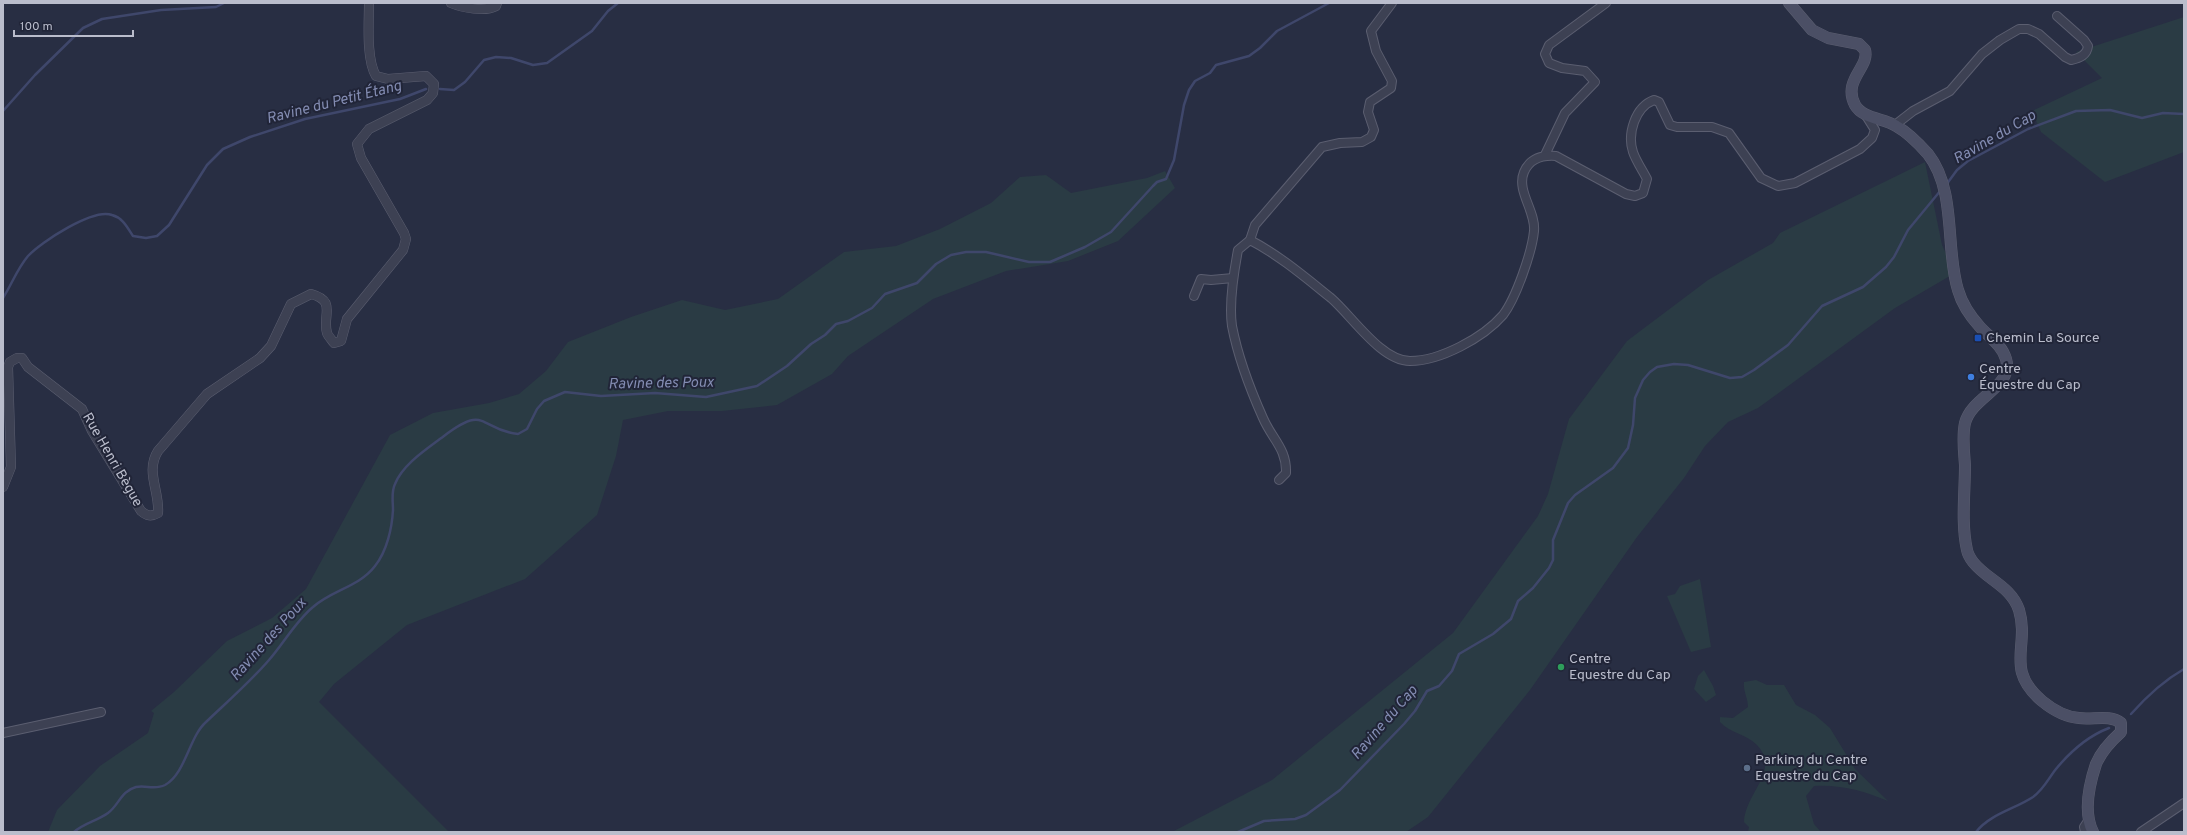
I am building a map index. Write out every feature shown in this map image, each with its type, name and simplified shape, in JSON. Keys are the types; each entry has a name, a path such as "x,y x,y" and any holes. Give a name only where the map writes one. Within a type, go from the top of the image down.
{"main road":[{"path":"1789,3 1812,30 1828,38 1859,44 1865,50 1865,61 1858,71 1852,89 1855,104 1865,114 1895,125 1928,155 1941,183 1949,214 1952,263 1958,289 1969,313 1980,327 2002,348 2008,368 2004,380 1975,405 1965,425 1965,528 1968,553 1975,564 2008,590 2018,607 2022,630 2020,667 2029,686 2040,699 2066,716 2080,719 2110,719 2121,723 2121,732 2106,747 2096,764 2087,804 2088,821 2093,832"}],"street":[{"name":"Rue Henri Bègue","path":"3,487 11,467 8,367 10,362 17,358 22,358 38,376 82,409 92,431 141,511 147,516 152,516 158,513 159,504 152,468 153,460 158,451 207,394 260,358 271,346 291,304 311,294 323,299 327,305 327,332 334,343 341,341 347,319 403,250 406,239 401,226 361,158 357,144 369,129 427,100 433,93 434,84 426,76 388,79 376,76 372,69 369,33 369,3"},
{"path":"451,3 484,9 492,9 497,3"},
{"path":"1279,480 1286,473 1286,459 1264,420 1248,380 1232,325 1233,278 1238,250 1250,240 1255,225 1322,147 1340,143 1362,142 1371,137 1374,130 1368,112 1370,102 1391,88 1392,81 1376,51 1371,31 1392,3"},
{"path":"1545,155 1565,113 1595,82 1585,71 1562,68 1549,63 1545,54 1549,45 1606,3"},
{"path":"1895,125 1913,111 1950,91 1982,54 2000,40 2019,29 2028,28 2039,34 2065,57 2071,60 2083,56 2087,51 2088,46 2084,40 2056,16"},
{"path":"1250,240 1264,247 1332,299 1383,351 1408,361 1425,360 1442,355 1485,330 1502,316 1515,297 1534,230 1532,217 1523,190 1524,172 1535,159 1545,155 1556,156 1572,163 1626,194 1635,196 1643,193 1647,179 1633,152 1630,136 1636,116 1646,102 1654,100 1660,102 1670,125 1677,127 1712,127 1729,133 1761,178 1778,186 1795,183 1860,149 1872,138 1876,130 1865,114"},
{"path":"1194,296 1201,279 1211,280 1233,278"},
{"path":"3,733 101,712"},
{"path":"2141,832 2184,803"},
{"path":"2085,832 2084,827 2088,821"}],"shaded area":[{"path":"2184,17 2184,152 2105,182 2041,132 2032,111 2102,78 2076,52"},
{"path":"1925,162 1942,245 1955,273 1895,308 1758,408 1728,422 1705,446 1684,478 1637,537 1530,690 1428,817 1406,832 1172,832 1272,780 1453,633 1538,516 1548,494 1569,419 1627,341 1708,280 1773,243 1780,233"},
{"path":"1165,171 1175,188 1118,241 1068,261 1006,271 933,299 848,356 832,374 777,405 722,411 668,411 623,420 616,456 597,515 525,579 407,625 334,684 319,702 449,832 48,832 57,810 100,766 148,733 154,713 151,711 174,692 227,641 272,618 306,589 390,435 433,413 489,403 519,394 546,371 568,342 631,317 682,300 725,310 778,299 844,252 896,246 940,229 991,203 1020,177 1046,175 1071,193 1147,178"},
{"path":"1700,579 1711,647 1691,652 1667,596 1675,594 1680,586"},
{"path":"1704,670 1716,695 1706,702 1694,689 1698,676"},
{"path":"1756,680 1767,685 1784,685 1796,705 1815,715 1830,728 1855,769 1888,801 1852,789 1833,786 1814,786 1806,796 1814,824 1821,832 1748,832 1749,827 1744,822 1746,811 1764,773 1765,764 1763,755 1753,741 1724,726 1720,722 1720,717 1733,718 1748,707 1744,682"}],"waterway":[{"path":"3,111 35,75 83,28 102,19 161,10 216,7 224,3"},
{"name":"Ravine du Petit Étang","path":"440,89 454,90 465,82 484,60 496,57 511,58 533,65 547,63 592,31 608,11 618,3"},
{"name":"Ravine des Poux","path":"74,832 112,810 123,795 131,789 136,787 161,786 165,785 172,779 183,764 195,736 200,729 262,668 307,613 320,601 353,584 369,573 379,560 386,546 390,532 393,510 393,490 399,477 416,457 458,426 468,421 476,420 482,421 505,432 518,434 527,429 537,409 544,401 565,392 601,396 655,393 706,397 757,386 787,366 836,324 848,321 872,308 885,294 917,283 936,264 951,255 966,252 986,252 1029,262 1050,262 1085,247 1111,232 1157,182 1166,179 1174,160 1184,105 1189,90 1195,81 1210,73 1216,65 1249,56 1260,48 1277,31 1329,3"},
{"name":"Ravine du Petit Étang","path":"3,298 28,256 55,235 80,221 103,214 112,215 119,218 127,226 133,236 146,238 157,236 169,225 207,165 223,149 250,137 305,119 400,99 426,89"},
{"name":"Ravine du Cap","path":"1946,185 1957,170 1968,161 2028,129 2076,111 2110,110 2142,118 2163,113 2184,114"},
{"name":"Ravine du Cap","path":"1238,832 1264,821 1295,819 1306,815 1340,790 1404,724 1415,711 1427,691 1439,686 1452,671 1459,654 1493,634 1511,619 1518,601 1533,588 1549,568 1553,560 1553,540 1568,503 1575,495 1613,468 1628,448 1633,425 1635,398 1643,380 1650,372 1657,367 1674,364 1688,365 1730,378 1742,377 1754,370 1788,345 1822,306 1863,287 1886,267 1894,257 1908,230 1941,190"},
{"path":"2131,714 2156,689 2184,669"},
{"path":"1976,832 1995,816 2033,797 2040,791 2056,769 2073,751 2094,735 2109,728"}],"place":[{"name":"Chemin La Source","path":"1978,338"},
{"name":"Centre Équestre du Cap","path":"1971,377"},
{"name":"Centre Equestre du Cap","path":"1561,667"},
{"name":"Parking du Centre Equestre du Cap","path":"1747,768"}]}
